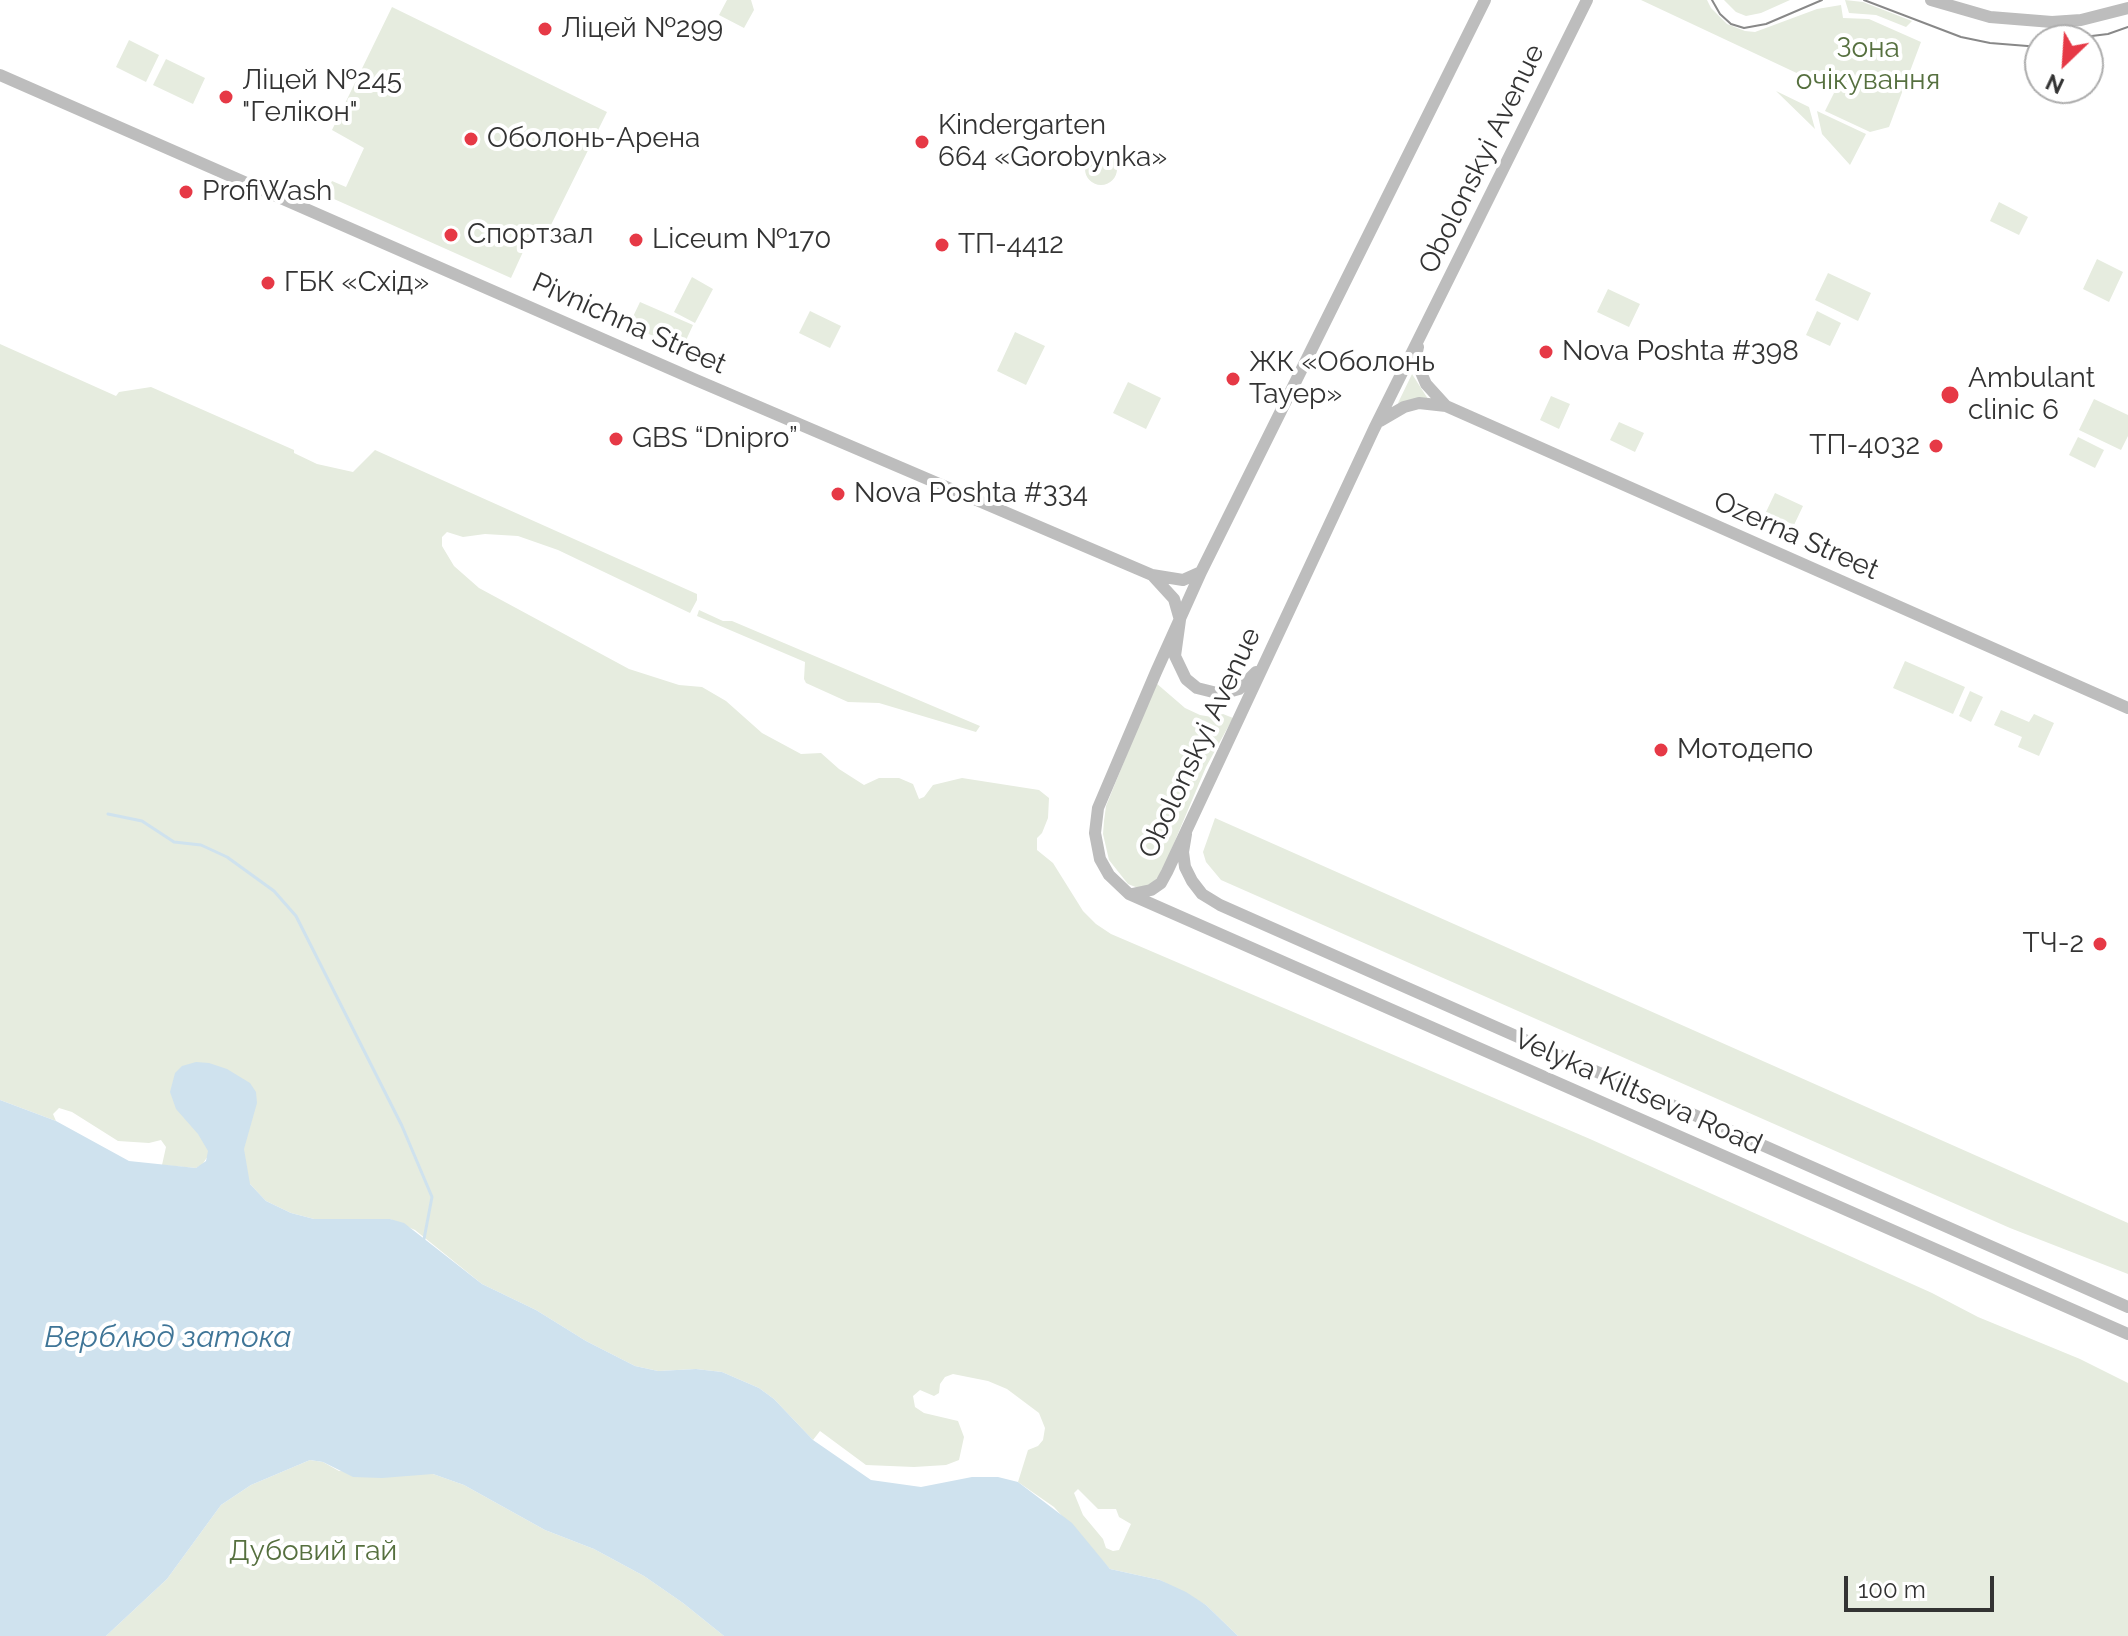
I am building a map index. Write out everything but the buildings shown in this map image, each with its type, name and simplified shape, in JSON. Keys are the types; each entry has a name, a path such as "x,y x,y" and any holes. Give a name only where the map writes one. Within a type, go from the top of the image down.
{"main road":[{"name":"Obolonskyi Avenue","path":"1485,0 1201,572 1114,767 1095,822 1097,848 1105,868 1129,894 1145,893 1161,883 1377,423 1587,0"},
{"path":"1931,0 1990,17 2052,22 2081,20 2128,8"},
{"name":"Pivnichna Street","path":"0,75 696,380 1152,575 1183,580 1201,572"},
{"path":"1419,340 1416,356 1420,370 1426,384 1446,406"},
{"path":"1377,423 1404,407 1419,403 1446,406"},
{"name":"Ozerna Street","path":"1446,406 2128,708"},
{"name":"Pivnichna Street","path":"1152,575 1174,599 1180,620"},
{"path":"1180,620 1175,646 1178,667 1197,688 1221,694 1239,689 1266,660"},
{"name":"Velyka Kiltseva Road","path":"1186,834 1183,852 1185,867 1202,894 1220,905 2128,1307"},
{"name":"Velyka Kiltseva Road","path":"1129,894 2128,1334"}],"green space":[{"path":"727,0 751,0 754,10 744,28 719,15"},
{"name":"Зона очікування","path":"1641,0 1707,0 1727,24 1755,32 1817,9 1841,5 1843,18 1869,19 1921,42 1889,127 1870,132 1825,111 1834,93"},
{"path":"1724,0 1790,0 1746,16 1736,12"},
{"path":"1845,0 1863,2 1912,21 1906,27 1876,15 1849,13"},
{"name":"Оболонь-Арена","path":"392,7 607,112 547,233 544,235 533,230 511,278 325,195 332,181 346,187 364,148 332,130"},
{"path":"129,40 159,55 146,82 116,67"},
{"path":"166,59 205,78 193,104 153,85"},
{"path":"1776,91 1809,107 1815,129"},
{"path":"1817,111 1866,134 1850,165 1822,134"},
{"path":"1101,153 1112,158 1117,169 1112,180 1101,185 1090,180 1085,169 1090,158"},
{"path":"1999,202 2028,217 2019,235 1990,221"},
{"path":"2097,259 2123,272 2109,302 2083,289"},
{"path":"1828,273 1871,293 1858,321 1815,300"},
{"path":"692,277 713,289 695,323 674,312"},
{"path":"1608,289 1640,304 1629,327 1597,312"},
{"path":"640,302 693,325 682,349 629,325"},
{"path":"810,311 841,326 830,348 799,333"},
{"path":"1817,311 1841,323 1830,346 1806,335"},
{"path":"1015,332 1045,346 1026,385 997,371"},
{"path":"0,344 116,396 119,392 151,387 294,450 294,453 317,464 353,472 375,450 697,594 690,613 558,550 518,536 485,534 463,537 447,532 442,537 442,546 454,566 479,588 629,669 679,685 702,687 726,701 762,733 801,754 821,753 864,785 879,778 899,778 913,784 919,799 933,785 962,778 1039,790 1049,798 1048,818 1037,838 1037,850 1053,863 1083,911 1111,934 1590,1139 2128,1383 2128,1636 1238,1636 1206,1605 1160,1580 1110,1569 1054,1507 1018,1482 1028,1450 1043,1440 1045,1428 1039,1413 1007,1389 988,1381 953,1374 945,1377 939,1393 934,1396 920,1390 913,1396 915,1407 924,1413 958,1421 964,1437 959,1460 946,1465 914,1467 866,1465 820,1431 813,1440 774,1399 759,1388 722,1372 696,1369 658,1371 635,1366 536,1310 482,1284 415,1230 390,1219 314,1219 291,1213 266,1201 250,1184 208,1156 196,1168 162,1165 166,1147 161,1140 149,1143 118,1141 72,1112 59,1108 53,1114 56,1121 0,1100","holes":["1078,1489 1098,1509 1116,1509 1119,1517 1131,1524 1119,1550 1106,1548 1103,1539 1083,1515 1074,1493"]},
{"path":"1412,374 1428,399 1398,403"},
{"path":"1128,382 1161,398 1146,429 1113,413"},
{"path":"1551,396 1570,404 1559,429 1540,420"},
{"path":"2094,399 2128,415 2128,436 2121,450 2079,430"},
{"path":"1619,422 1644,433 1635,452 1610,440"},
{"path":"2078,437 2104,450 2095,468 2069,455"},
{"path":"1775,493 1803,506 1794,525 1766,512"},
{"path":"699,610 723,621 732,621 980,726 976,732 879,703 848,702 806,683 805,662 697,616"},
{"path":"1905,661 1965,687 1953,714 1893,688"},
{"path":"1156,683 1185,708 1200,715 1212,717 1223,714 1233,718 1206,767 1161,874 1149,886 1138,888 1128,884 1109,860 1103,834 1104,821 1106,806"},
{"path":"1970,691 1983,697 1971,722 1959,716"},
{"path":"2001,710 2029,722 2034,714 2054,723 2039,756 2018,747 2022,737 1994,725"},
{"path":"1215,818 2128,1223 2128,1274 2010,1228 1221,880 1206,862 1203,852"},
{"name":"Дубовий гай","path":"310,1460 323,1462 339,1471 433,1474 464,1485 545,1530 594,1549 644,1576 724,1636 106,1636 167,1579 221,1505 251,1485"}],"water":[{"name":"Верблюд затока","path":"196,1062 227,1069 250,1083 256,1092 257,1103 244,1149 250,1184 266,1201 291,1213 314,1219 390,1219 404,1223 482,1284 536,1310 635,1366 658,1371 696,1369 722,1372 759,1388 774,1399 813,1440 871,1480 921,1487 972,1477 998,1477 1018,1482 1072,1523 1110,1569 1160,1580 1186,1592 1206,1605 1238,1636 724,1636 644,1576 594,1549 545,1530 464,1485 433,1474 353,1477 323,1462 310,1460 251,1485 221,1505 167,1579 106,1636 0,1636 0,1100 56,1121 129,1161 196,1168 206,1161 208,1151 176,1109 170,1092 175,1073 182,1066"}],"waterway":[{"path":"108,814 142,821 174,842 201,845 227,857 274,891 296,916 402,1126 432,1197 424,1239"}],"tram line":[{"path":"1712,0 1720,14 1731,24 1744,28 1766,24 1822,0"},
{"path":"1864,0 1961,37 2024,46"},
{"path":"2104,34 2128,27"}],"place":[{"name":"Ліцей №299","path":"545,29"},
{"name":"Ліцей №245 \"Гелікон\"","path":"226,97"},
{"name":"Оболонь-Арена","path":"471,139"},
{"name":"Kindergarten 664 «Gorobynka»","path":"922,142"},
{"name":"ProfiWash","path":"186,192"},
{"name":"Спортзал","path":"451,235"},
{"name":"Liceum №170","path":"636,240"},
{"name":"ТП-4412","path":"942,245"},
{"name":"ГБК «Схід»","path":"268,283"},
{"name":"Nova Poshta #398","path":"1546,352"},
{"name":"ЖК «Оболонь Тауер»","path":"1233,379"},
{"name":"Ambulant clinic 6","path":"1950,395"},
{"name":"GBS “Dnipro”","path":"616,439"},
{"name":"ТП-4032","path":"1936,446"},
{"name":"Nova Poshta #334","path":"838,494"},
{"name":"Мотодепо","path":"1661,750"},
{"name":"ТЧ-2","path":"2100,944"}]}
